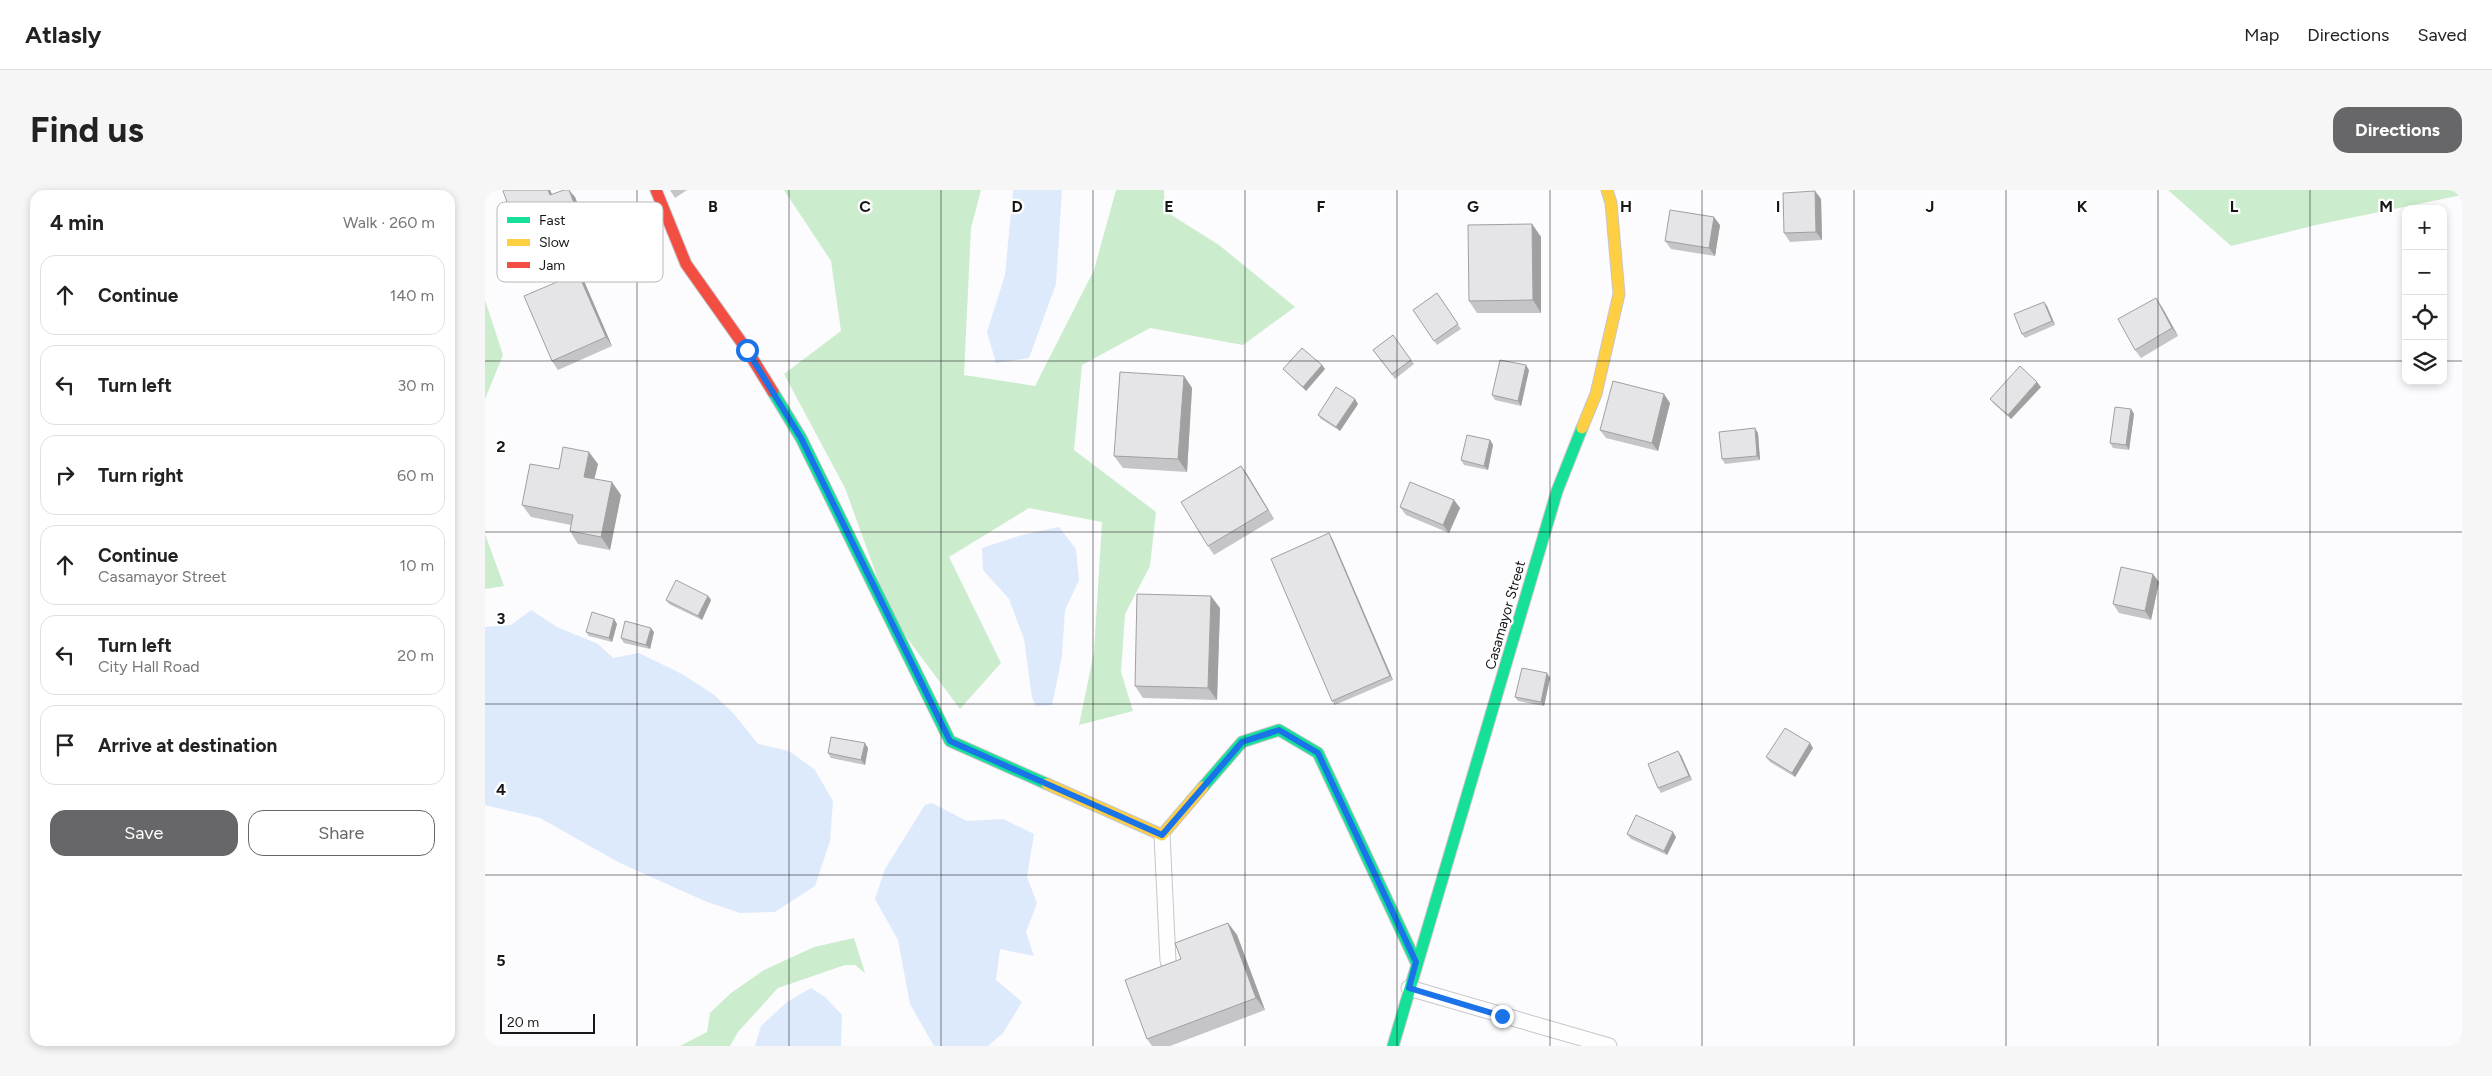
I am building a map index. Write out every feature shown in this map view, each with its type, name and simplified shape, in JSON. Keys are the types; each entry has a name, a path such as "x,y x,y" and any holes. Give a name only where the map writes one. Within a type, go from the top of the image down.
{"street":[{"path":"655,190 660,202"},
{"name":"Casamayor Street","path":"1393,1046 1416,962 1557,491 1596,394 1619,294 1611,203 1607,190"},
{"path":"663,209 686,264 747,350 801,438 950,741 1162,835 1242,742 1279,730 1318,753 1416,962"}],"lane":[{"path":"1162,835 1168,961"},
{"path":"1409,988 1609,1046"}],"green space":[{"path":"784,190 981,190 971,228 964,375 1035,386 1094,270 1116,190 1164,190 1165,211 1219,245 1295,307 1243,345 1150,328 1082,365 1074,450 1156,512 1150,566 1125,614 1121,672 1133,711 1079,725 1094,652 1102,522 1029,508 949,557 1001,663 960,709 892,618 845,488 784,374 841,331 831,261"},
{"path":"2168,190 2462,190 2462,195 2413,205 2402,205 2402,207 2316,225 2231,246"},
{"path":"485,300 503,355 485,399"},
{"path":"485,534 504,586 485,589"},
{"path":"854,938 865,973 855,965 845,965 778,988 738,1032 730,1046 680,1046 707,1032 710,1013 731,993 764,970 814,947"}],"water":[{"path":"1013,190 1062,190 1056,284 1029,358 996,363 987,332 1005,275"},
{"path":"1059,527 1076,549 1079,580 1065,610 1062,656 1052,705 1036,706 1032,698 1024,639 1009,599 983,570 982,548 1022,535"},
{"path":"531,610 557,627 598,644 613,658 639,653 682,674 713,694 734,714 758,744 789,751 815,770 833,801 830,841 815,886 775,912 740,913 707,902 620,863 540,818 485,805 485,627 511,625"},
{"path":"932,803 967,821 1003,819 1034,834 1027,877 1037,903 1026,932 1034,956 1000,949 996,980 1022,1002 1003,1033 988,1046 934,1046 910,1004 898,940 875,899 885,869 925,805"},
{"path":"811,988 825,997 842,1015 841,1046 755,1046 761,1026 787,1002"}],"building":[{"path":"548,190 550,195 569,190 574,202 507,202 503,191"},
{"path":"1815,191 1816,232 1784,233 1783,193"},
{"path":"1670,210 1714,217 1709,248 1665,241"},
{"path":"1532,224 1533,300 1469,301 1468,225"},
{"path":"557,282 582,282 606,337 552,361 524,296"},
{"path":"1437,293 1458,324 1434,341 1413,310"},
{"path":"2156,298 2172,328 2135,350 2118,319"},
{"path":"2044,302 2052,321 2022,334 2014,314"},
{"path":"1393,335 1411,360 1392,374 1373,350"},
{"path":"1302,348 1322,365 1303,387 1283,369"},
{"path":"1500,360 1526,365 1518,401 1492,395"},
{"path":"2020,366 2037,382 2008,415 1990,399"},
{"path":"1120,372 1184,376 1178,459 1114,456"},
{"path":"1613,381 1664,394 1652,443 1600,430"},
{"path":"1336,387 1355,399 1336,427 1318,415"},
{"path":"2115,407 2131,409 2126,445 2110,443"},
{"path":"1755,428 1757,456 1722,459 1719,432"},
{"path":"1467,435 1490,440 1484,466 1461,460"},
{"path":"563,447 589,452 584,477 612,482 601,537 570,531 573,515 522,505 530,464 559,469"},
{"path":"1241,466 1268,510 1208,546 1181,502"},
{"path":"1410,482 1454,500 1443,525 1400,507"},
{"path":"1329,533 1390,676 1332,701 1271,559"},
{"path":"2121,567 2153,574 2145,611 2113,604"},
{"path":"676,580 708,596 698,616 666,600"},
{"path":"1137,594 1211,596 1208,688 1135,686"},
{"path":"592,612 614,619 609,638 586,632"},
{"path":"625,621 651,628 646,645 621,638"},
{"path":"1522,668 1547,673 1541,702 1515,697"},
{"path":"1785,728 1810,743 1792,773 1766,757"},
{"path":"831,737 865,743 861,760 828,753"},
{"path":"1678,751 1689,776 1658,788 1648,764"},
{"path":"1636,815 1673,832 1664,851 1627,834"},
{"path":"1228,923 1256,998 1147,1039 1125,980 1181,959 1175,943"}],"traffic: fast":[{"path":"773,392 801,438 950,741 1047,784"},
{"path":"1393,1046 1557,491 1582,428"},
{"path":"1203,787 1242,742 1279,730 1318,753 1416,962"}],"traffic: slow":[{"path":"1582,428 1596,394 1619,294 1611,203 1607,190"},
{"path":"1047,784 1162,835 1203,787"}],"traffic: jam":[{"path":"656,190 661,202"},
{"path":"663,207 686,264 747,350 773,392"}],"route":[{"path":"747,350 801,438 950,741 1162,835 1242,742 1279,730 1318,753 1416,962 1409,988 1502,1016"}]}
